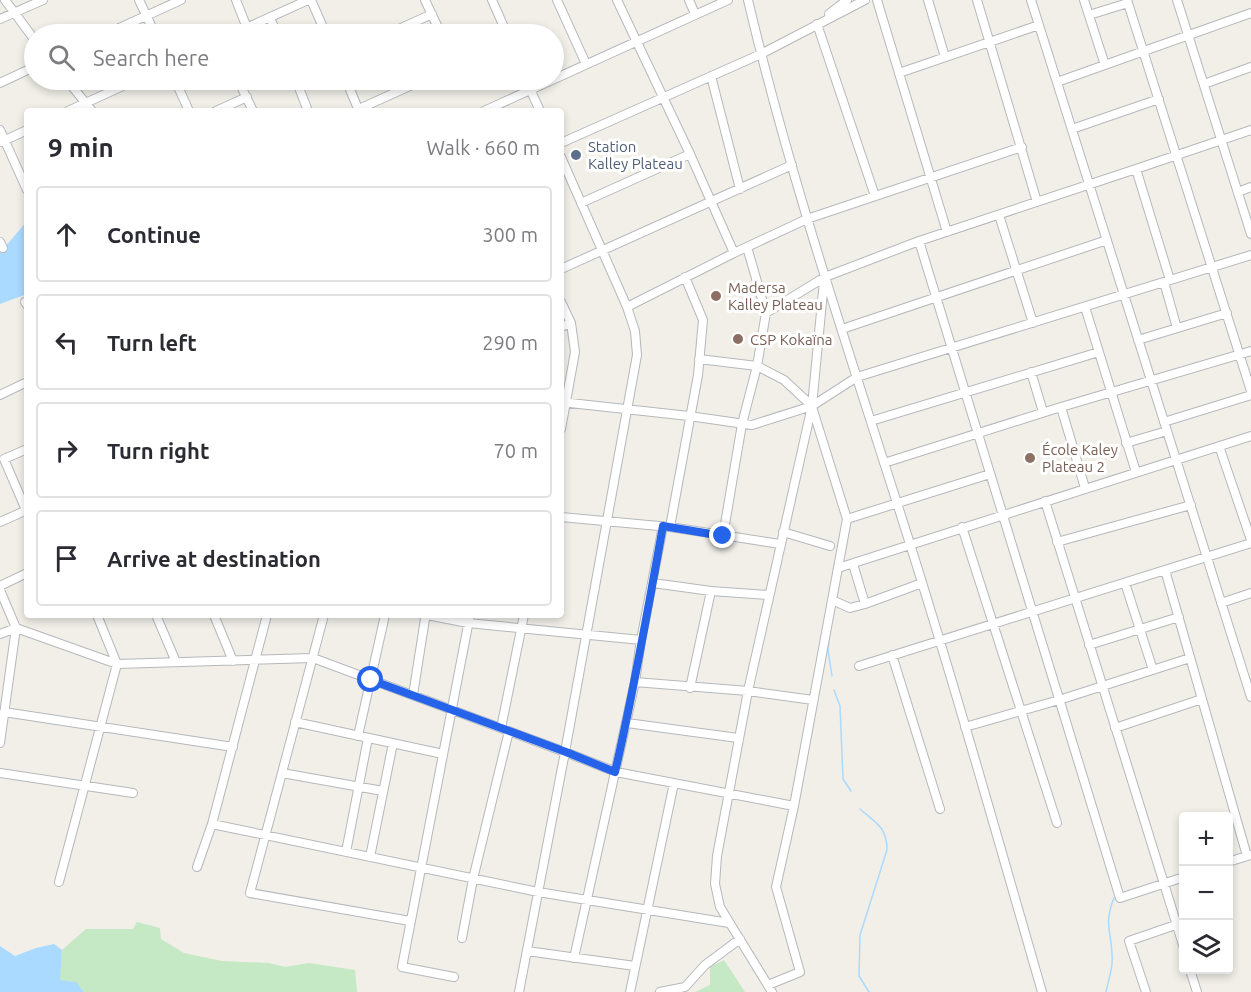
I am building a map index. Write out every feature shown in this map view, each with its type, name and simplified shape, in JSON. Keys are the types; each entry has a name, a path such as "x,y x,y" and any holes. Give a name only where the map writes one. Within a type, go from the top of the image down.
{"street":[{"path":"5,0 24,26"},
{"path":"0,19 43,0"},
{"path":"139,0 150,24"},
{"path":"128,24 181,0"},
{"path":"236,0 245,24"},
{"path":"256,24 309,0 321,24"},
{"path":"425,0 436,24"},
{"path":"492,0 503,24"},
{"path":"557,0 586,64"},
{"path":"617,0 734,253"},
{"path":"689,0 695,14"},
{"path":"564,75 728,0"},
{"path":"748,0 760,54 807,219 940,640 1042,992"},
{"path":"817,24 847,0"},
{"path":"564,141 760,54 865,0"},
{"path":"877,0 947,232"},
{"path":"928,0 945,57"},
{"path":"977,0 1037,202"},
{"path":"1031,0 1251,697"},
{"path":"1084,0 1105,65"},
{"path":"1177,0 1251,234"},
{"path":"1089,15 1128,1 1251,393 1164,422"},
{"path":"1057,82 1251,13"},
{"path":"410,24 432,14"},
{"path":"270,18 273,24"},
{"path":"817,24 875,196"},
{"path":"899,73 1039,25"},
{"path":"1204,84 1251,68"},
{"path":"0,82 24,71"},
{"path":"711,76 740,189"},
{"path":"75,90 90,108"},
{"path":"75,108 114,90"},
{"path":"180,90 188,108"},
{"path":"243,90 252,108"},
{"path":"300,90 307,108"},
{"path":"350,90 358,108"},
{"path":"363,108 402,90"},
{"path":"491,108 531,91 539,108"},
{"path":"223,108 247,98"},
{"path":"1072,129 1159,99"},
{"path":"0,130 2,141 24,184"},
{"path":"766,313 825,277 919,241 1251,130"},
{"path":"2,141 24,131"},
{"path":"627,307 807,219 1022,147"},
{"path":"581,203 690,154"},
{"path":"519,992 566,752 637,355 635,331 627,307 564,164"},
{"path":"564,269 792,165"},
{"path":"1136,169 1167,281 1177,328"},
{"path":"1238,192 1251,187"},
{"path":"999,215 1033,322"},
{"path":"842,329 1107,240"},
{"path":"919,241 1120,898 1179,879"},
{"path":"723,536 742,424 757,366 766,313 747,247"},
{"path":"564,402 752,425 812,406 857,377 1251,255"},
{"path":"574,958 627,723 641,640 667,527 699,359 703,320 685,277"},
{"path":"699,359 757,366 784,380 812,406 847,519 794,806 776,887 800,972 770,989 720,907 715,884 718,847 738,738 812,406 825,277"},
{"path":"1085,307 1136,472"},
{"path":"564,308 571,323 575,352 564,398"},
{"path":"1138,340 1227,313"},
{"path":"564,326 571,323"},
{"path":"884,463 977,432 1251,351"},
{"path":"871,421 1099,352"},
{"path":"1031,372 1043,412"},
{"path":"0,395 24,383"},
{"path":"1060,407 1085,488"},
{"path":"1126,443 1167,430"},
{"path":"838,568 1251,436"},
{"path":"859,666 1251,542 1219,446"},
{"path":"24,450 4,459 24,503"},
{"path":"847,519 990,474"},
{"path":"1045,501 1164,884 1179,922"},
{"path":"1057,542 1191,506"},
{"path":"0,522 24,511"},
{"path":"564,517 667,527 780,544"},
{"path":"962,527 1057,824"},
{"path":"783,532 830,546"},
{"path":"853,564 865,604"},
{"path":"1165,570 1249,855 1233,860"},
{"path":"0,743 16,628 0,588 24,575"},
{"path":"653,583 711,591 769,595"},
{"path":"832,600 850,608 922,583"},
{"path":"1125,583 1153,670"},
{"path":"690,687 711,591"},
{"path":"1221,603 1251,593"},
{"path":"1089,645 1179,617"},
{"path":"59,882 117,664 98,618"},
{"path":"157,618 176,662"},
{"path":"215,618 233,661"},
{"path":"197,867 212,824 266,618"},
{"path":"323,618 250,893 410,921"},
{"path":"358,736 384,618"},
{"path":"413,695 425,618"},
{"path":"462,938 505,729 523,618"},
{"path":"454,977 402,968 469,619 521,629 641,640"},
{"path":"0,634 16,628 117,664 313,658 615,772 794,806"},
{"path":"892,655 940,809"},
{"path":"965,727 1059,700 1190,657"},
{"path":"635,682 813,700"},
{"path":"1115,728 1202,699"},
{"path":"4,712 233,747"},
{"path":"296,722 443,754"},
{"path":"627,723 738,738"},
{"path":"346,852 368,738"},
{"path":"370,857 393,743"},
{"path":"282,772 383,791"},
{"path":"0,773 133,793"},
{"path":"630,992 674,783"},
{"path":"212,824 538,892 729,923"},
{"path":"1146,992 1129,941 1179,924"},
{"path":"660,992 685,987 705,965 740,939"},
{"path":"527,951 635,966"},
{"path":"1192,974 1197,992"}],"green space":[{"path":"137,922 160,928 161,939 184,953 222,961 269,963 285,967 309,963 355,970 357,992 84,992 75,982 59,980 62,950 86,929 133,929"},
{"path":"724,960 745,992 695,992 710,985 710,967"}],"water":[{"path":"24,225 24,295 0,304 0,253"},
{"path":"54,944 62,950 60,980 76,982 84,992 0,992 0,946 15,956"}],"waterway":[{"path":"829,639 828,650 832,676"},
{"path":"834,690 840,706 843,779 851,791"},
{"path":"860,809 883,831 887,850 860,935 859,976 869,992"},
{"path":"1106,992 1112,964 1109,916 1114,898"}],"place":[{"name":"Station Kalley Plateau","path":"576,155"},
{"name":"Madersa Kalley Plateau","path":"716,296"},
{"name":"CSP Kokaïna","path":"738,339"},
{"name":"École Kaley Plateau 2","path":"1030,458"}],"route":[{"path":"371,680 615,772 635,682 663,526 723,536"}]}
